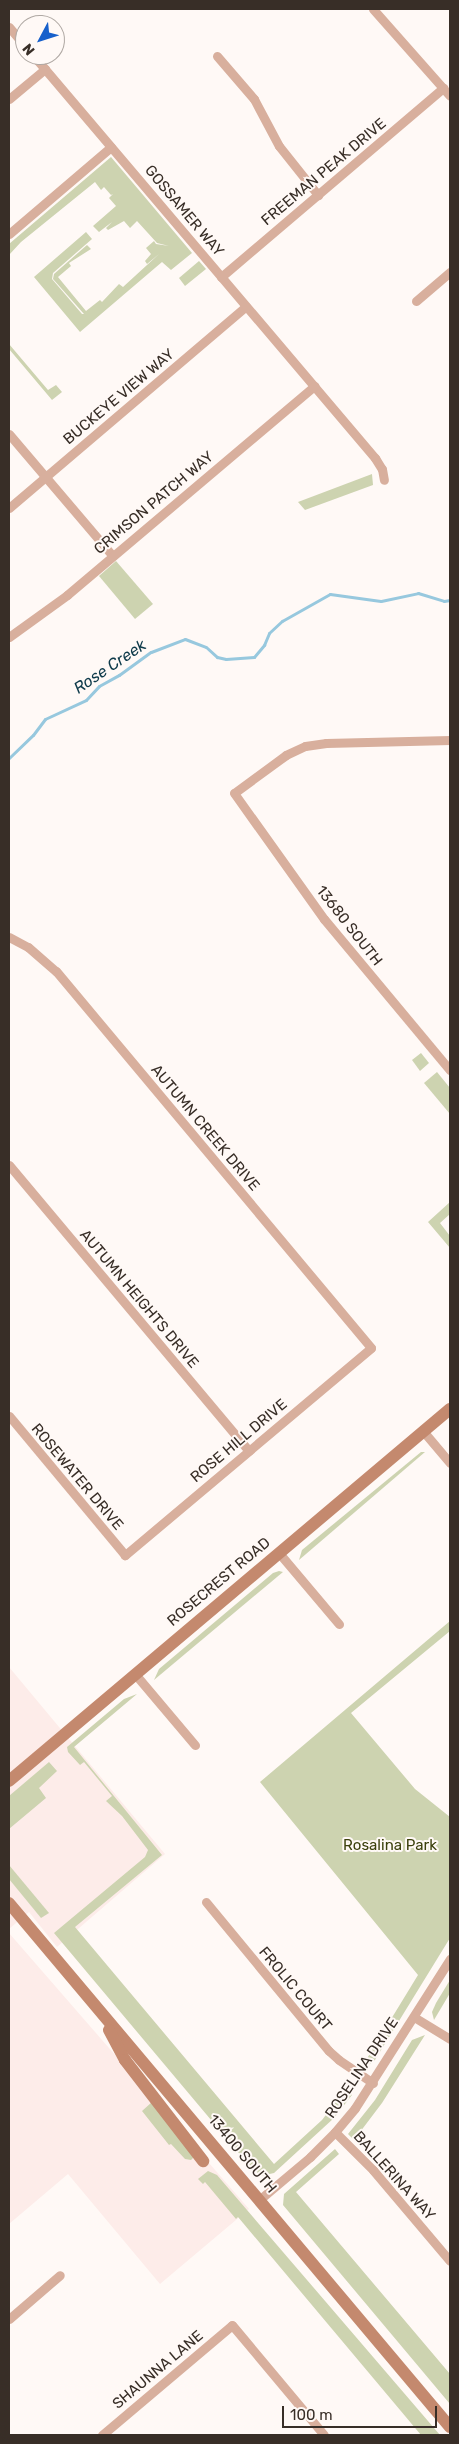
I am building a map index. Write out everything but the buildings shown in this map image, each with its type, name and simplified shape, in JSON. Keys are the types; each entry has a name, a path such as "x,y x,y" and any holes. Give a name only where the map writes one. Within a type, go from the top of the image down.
{"main road":[{"name":"ROSECREST ROAD","path":"9,1781 450,1409"},
{"name":"13400 SOUTH","path":"9,1903 450,2427"},
{"path":"97,2008 125,2060 203,2161"}],"street":[{"path":"373,9 450,96"},
{"path":"217,56 254,99 279,146 318,195"},
{"name":"GOSSAMER WAY","path":"42,65 375,458 382,469 384,480"},
{"path":"9,99 45,69"},
{"name":"FREEMAN PEAK DRIVE","path":"222,277 444,88"},
{"path":"9,234 111,147"},
{"path":"416,301 450,272"},
{"name":"BUCKEYE VIEW WAY","path":"9,508 246,306"},
{"name":"CRIMSON PATCH WAY","path":"9,637 53,607 314,386"},
{"path":"9,434 113,556"},
{"name":"13680 SOUTH","path":"450,740 326,743 305,746 286,756 234,793 324,919 450,1070"},
{"name":"AUTUMN CREEK DRIVE","path":"9,937 28,947 56,971 371,1348"},
{"name":"AUTUMN HEIGHTS DRIVE","path":"9,1165 248,1451"},
{"name":"ROSE HILL DRIVE","path":"125,1555 371,1348"},
{"name":"ROSEWATER DRIVE","path":"9,1416 125,1555"},
{"path":"423,1431 450,1463"},
{"path":"279,1553 339,1624"},
{"path":"135,1674 195,1745"},
{"name":"FROLIC COURT","path":"206,1902 329,2051 373,2083"},
{"name":"ROSELINA DRIVE","path":"260,2200 335,2132 373,2083 450,1959"},
{"path":"414,2017 450,2039"},
{"name":"BALLERINA WAY","path":"335,2132 374,2170 450,2261"},
{"path":"9,2319 60,2275"},
{"name":"SHAUNNA LANE","path":"102,2435 232,2325 324,2435"}],"shaded area":[{"path":"9,1667 165,1854 57,1947 29,1912 9,1929"},
{"path":"9,1933 249,2209 160,2284 68,2174 9,2224"}],"green space":[{"path":"111,157 192,253 171,270 162,262 80,332 34,277 86,232 92,239 53,273 52,279 84,314 53,279 54,274 87,245 91,249 69,263 71,266 58,277 86,311 100,300 102,302 119,284 123,287 159,254 147,264 145,261 151,254 146,248 154,241 156,244 169,246 157,243 137,221 130,228 124,221 108,230 106,228 112,222 99,232 93,226 116,206 109,198 113,194 111,195 104,187 101,190 95,182 21,242 9,255 9,244"},
{"path":"199,261 206,269 185,286 179,278"},
{"path":"9,344 48,390 56,385 62,392 52,400 9,349"},
{"path":"372,474 373,485 305,510 298,502"},
{"path":"116,561 153,604 135,619 99,576"},
{"path":"421,1053 429,1063 420,1071 412,1060"},
{"path":"437,1072 450,1088 450,1114 424,1083"},
{"path":"450,1202 450,1214 440,1223 450,1236 450,1248 428,1222"},
{"path":"421,1452 425,1452 299,1560 302,1550"},
{"path":"283,1572 154,1680 159,1669 273,1573"},
{"name":"Rosalina Park","path":"450,1621 450,1631 351,1713 415,1789 450,1817 450,1938 375,2060 370,2064 363,2065 418,1975 260,1782"},
{"path":"137,1694 74,1747 162,1855 75,1927 274,2164 322,2120 352,2081 352,2095 334,2118 274,2173 261,2176 248,2164 54,1933 145,1857 148,1850 122,1816 106,1801 112,1796 84,1762 80,1765 68,1752 67,1747 124,1699"},
{"path":"49,1762 57,1771 39,1788 46,1798 9,1829 9,1796"},
{"path":"9,1865 49,1913 41,1918 9,1879"},
{"path":"450,1980 450,1993 434,2020 432,2012"},
{"path":"425,2035 382,2103 354,2140 348,2134 375,2100 412,2040"},
{"path":"152,2102 195,2156 191,2160 185,2159 171,2144 169,2145 142,2111"},
{"path":"335,2149 339,2154 296,2192 450,2374 450,2404 283,2205 284,2194"},
{"path":"208,2171 217,2175 440,2435 421,2435 238,2217 236,2219 205,2182 203,2184 198,2179"}],"waterway":[{"name":"Rose Creek","path":"9,758 33,735 45,719 86,700 99,686 119,675 151,652 185,639 206,647 217,657 226,659 254,657 264,645 269,633 282,621 330,594 381,601 418,593 444,601 450,600"}]}
